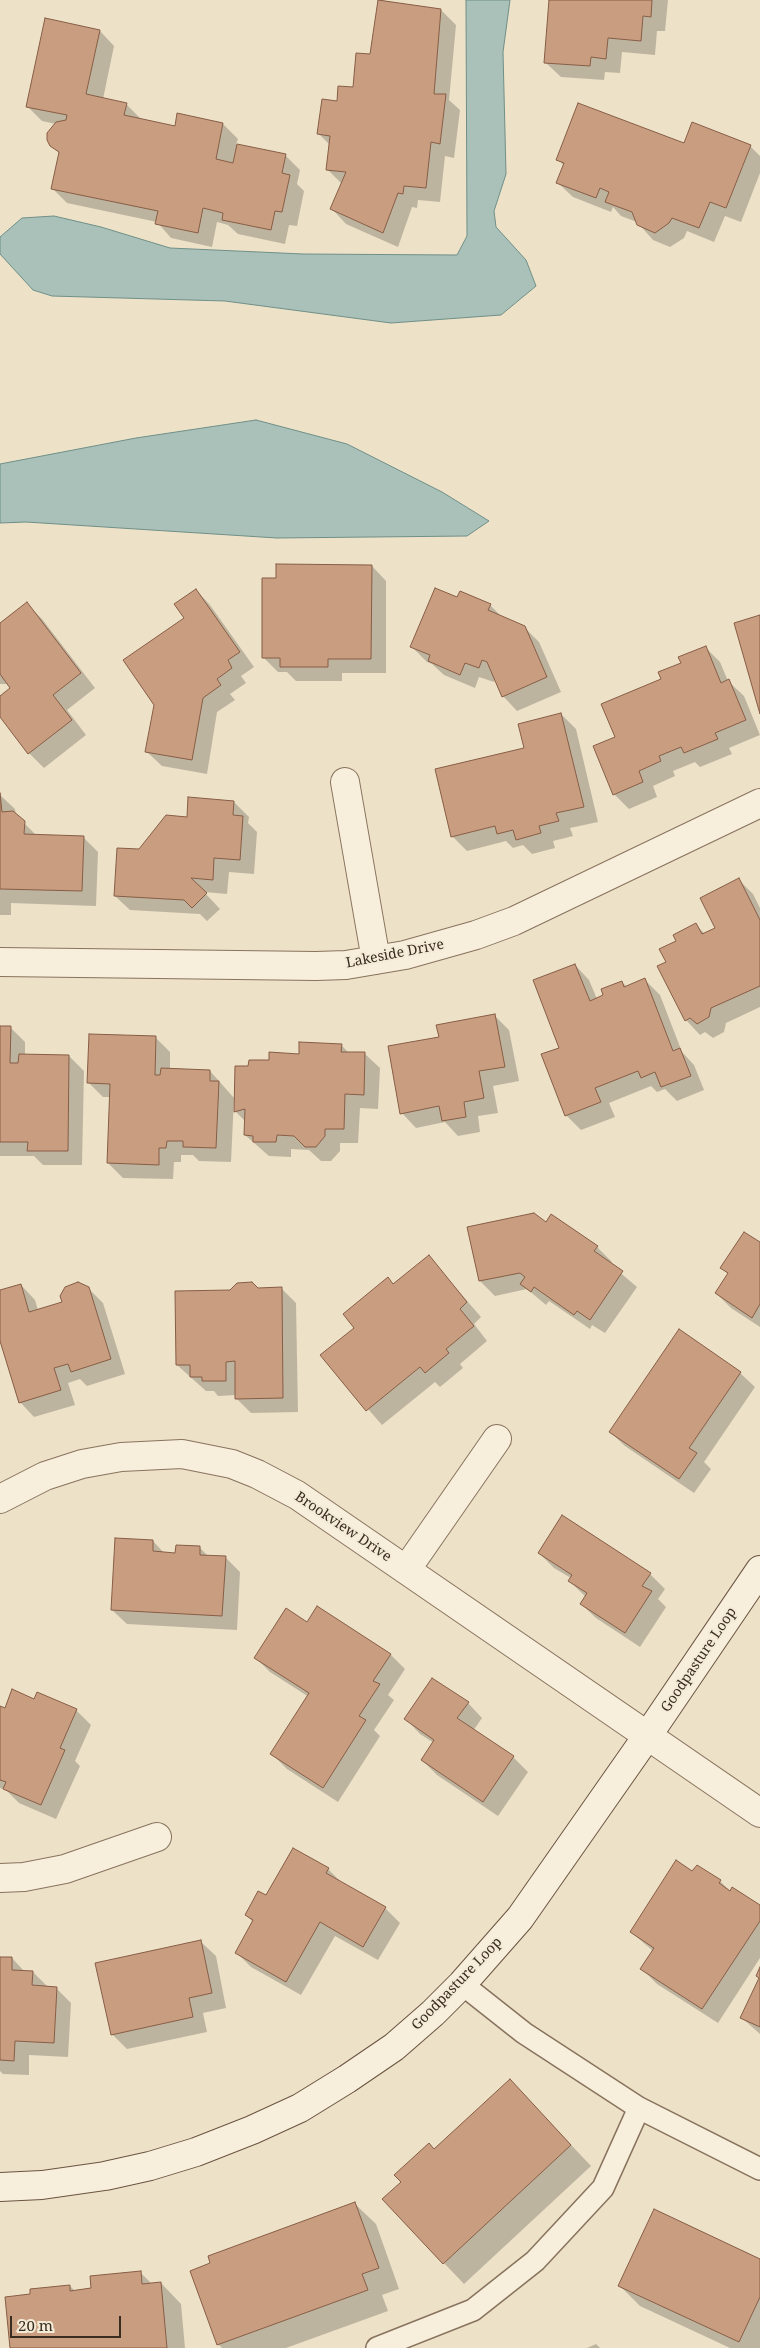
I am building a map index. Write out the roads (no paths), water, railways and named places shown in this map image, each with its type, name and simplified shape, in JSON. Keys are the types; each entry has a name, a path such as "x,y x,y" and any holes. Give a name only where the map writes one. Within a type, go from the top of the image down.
{"street":[{"path":"345,782 376,960"},
{"name":"Lakeside Drive","path":"0,962 316,966 376,960 441,946 514,920 760,803"},
{"path":"406,1570 497,1438"},
{"name":"Brookview Drive","path":"0,1499 45,1476 92,1462 121,1457 182,1454 232,1464 275,1482 297,1495 760,1813"},
{"name":"Goodpasture Loop","path":"0,2187 42,2185 114,2174 196,2152 252,2130 300,2108 347,2080 386,2052 433,2013 462,1984 520,1918 760,1570"},
{"path":"0,1878 24,1877 65,1869 157,1837"}],"lane":[{"path":"462,1984 524,2034 639,2108 760,2169"},
{"path":"377,2348 473,2310 535,2261 603,2188 639,2108"}],"water":[{"path":"466,0 510,0 503,52 506,174 494,211 496,227 526,260 536,286 501,315 391,323 225,301 52,296 33,290 0,254 0,237 22,218 54,216 101,227 170,248 303,254 457,255 467,236"},
{"path":"256,420 347,444 442,492 489,521 467,536 277,538 26,522 0,523 0,464 136,438"}]}
